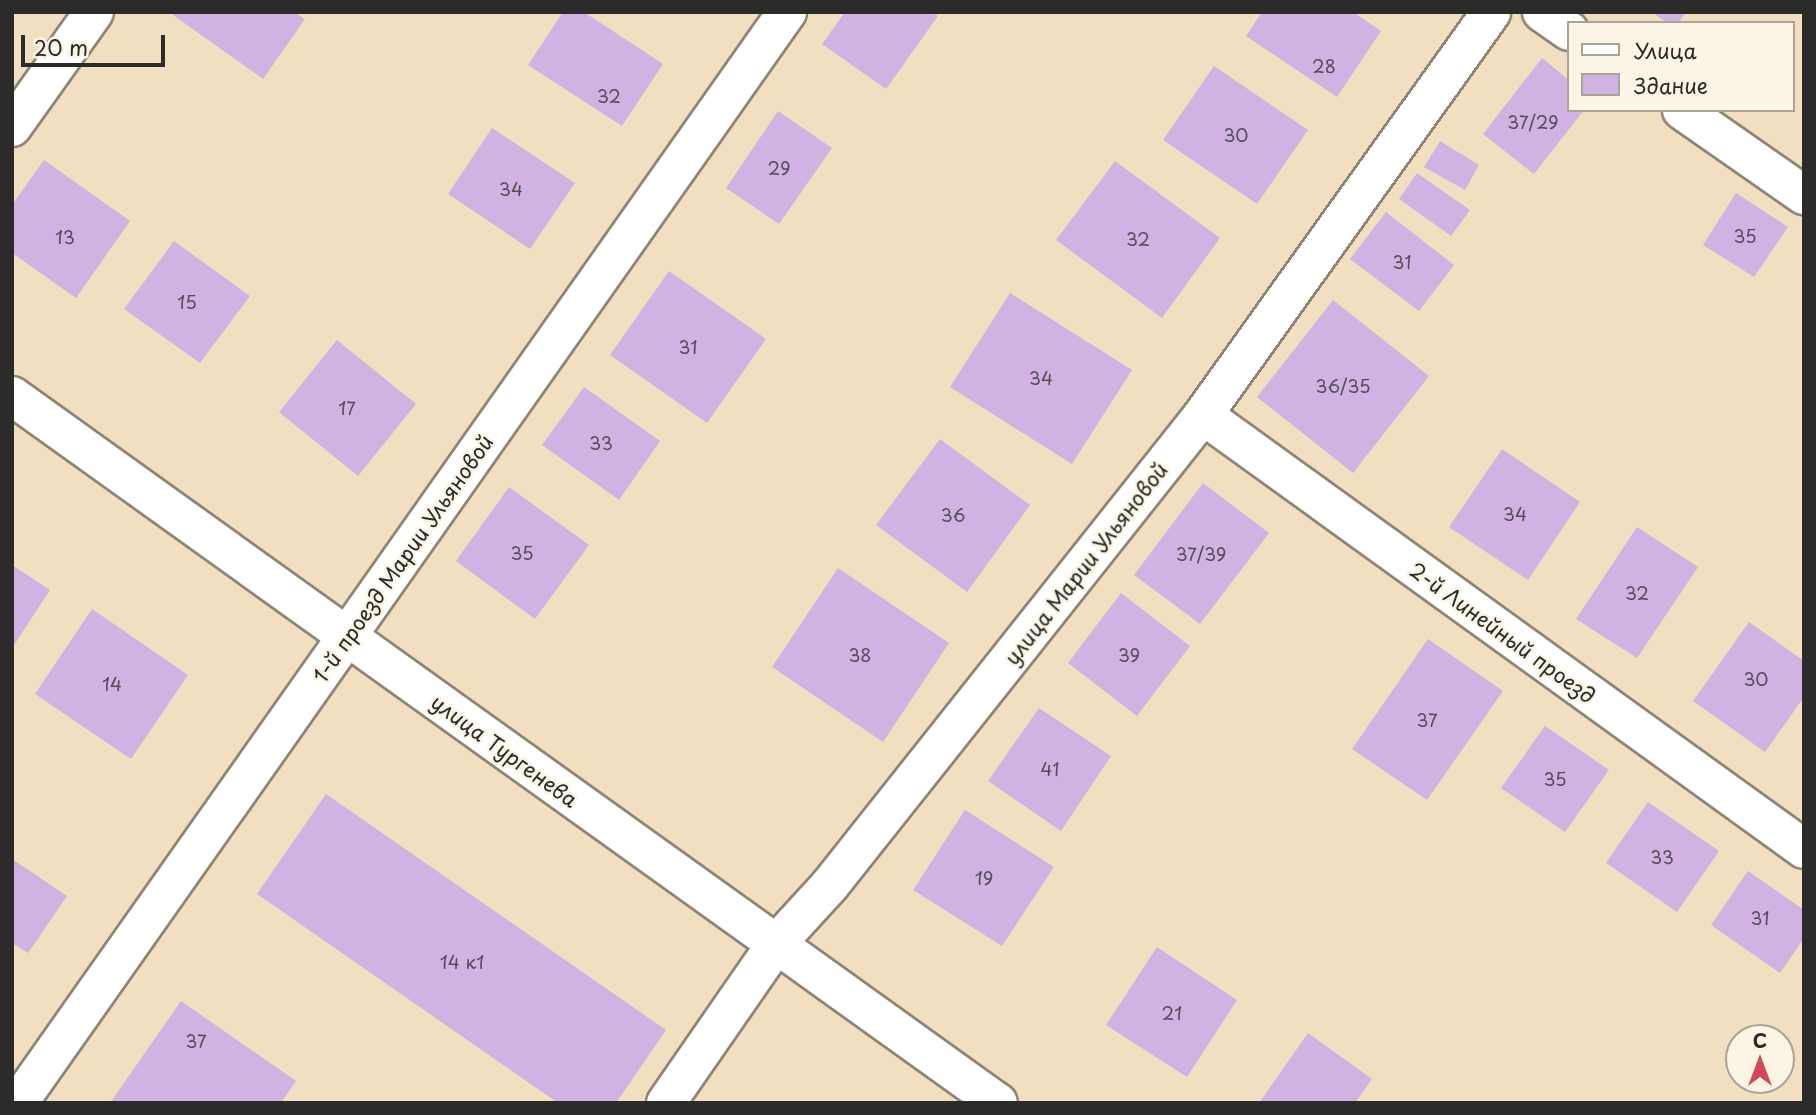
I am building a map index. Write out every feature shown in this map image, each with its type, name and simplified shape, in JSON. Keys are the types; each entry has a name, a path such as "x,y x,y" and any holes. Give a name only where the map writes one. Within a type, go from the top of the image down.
{"street":[{"path":"12,127 94,12"},
{"name":"1-й проезд Марии Ульяновой","path":"18,1103 787,12"},
{"name":"улица Марии Ульяновой","path":"666,1103 776,944 830,885 1203,415 1491,12"},
{"path":"1542,12 1568,31"},
{"path":"1685,112 1804,195"},
{"name":"улица Тургенева","path":"12,396 998,1103"},
{"name":"2-й Линейный проезд","path":"1203,415 1804,849"}],"building":[{"path":"169,12 294,12 305,19 263,79"},
{"path":"563,12 584,12 663,64 622,126 528,65"},
{"path":"845,12 932,12 938,16 886,89 822,44"},
{"path":"1262,12 1353,12 1381,31 1337,97 1246,36"},
{"path":"1652,12 1686,12 1679,21 1664,21"},
{"path":"1542,58 1568,79 1568,112 1582,112 1534,174 1483,134"},
{"path":"1214,66 1308,130 1257,204 1163,140"},
{"path":"778,111 832,148 779,224 726,188"},
{"path":"492,128 575,183 530,249 448,194"},
{"path":"1440,141 1479,165 1465,190 1424,167"},
{"path":"44,160 130,221 76,298 12,253 12,205"},
{"path":"1115,161 1220,238 1162,318 1056,240"},
{"path":"1417,173 1470,210 1451,236 1399,199"},
{"path":"1736,193 1788,227 1754,277 1703,245"},
{"path":"1386,212 1454,265 1419,311 1350,259"},
{"path":"174,241 250,296 200,363 124,309"},
{"path":"669,271 766,339 707,423 610,355"},
{"path":"1010,293 1132,370 1072,464 950,387"},
{"path":"1333,300 1429,376 1353,473 1257,397"},
{"path":"337,340 416,404 358,476 279,412"},
{"path":"584,387 660,441 619,500 542,445"},
{"path":"940,439 1030,505 967,592 876,525"},
{"path":"1502,449 1580,502 1528,580 1449,527"},
{"path":"1203,483 1269,533 1200,624 1134,575"},
{"path":"509,487 589,545 535,619 456,561"},
{"path":"1637,527 1698,567 1637,658 1576,619"},
{"path":"12,565 50,590 12,648"},
{"path":"838,568 949,643 883,742 772,667"},
{"path":"1121,593 1190,646 1137,716 1068,663"},
{"path":"92,609 188,675 131,759 35,694"},
{"path":"1749,622 1804,661 1804,697 1765,752 1693,701"},
{"path":"1428,639 1503,691 1427,800 1352,749"},
{"path":"1039,708 1111,756 1061,831 988,781"},
{"path":"1545,726 1609,770 1565,832 1501,788"},
{"path":"326,794 666,1030 616,1103 558,1103 257,894"},
{"path":"1648,802 1719,851 1677,912 1606,863"},
{"path":"965,810 1054,867 1002,946 913,890"},
{"path":"12,859 67,896 28,953 12,943"},
{"path":"1748,871 1804,910 1804,938 1780,973 1711,925"},
{"path":"1157,947 1237,1000 1187,1077 1106,1025"},
{"path":"181,1001 296,1081 281,1103 110,1103"},
{"path":"1308,1033 1372,1079 1355,1103 1259,1103"}]}
